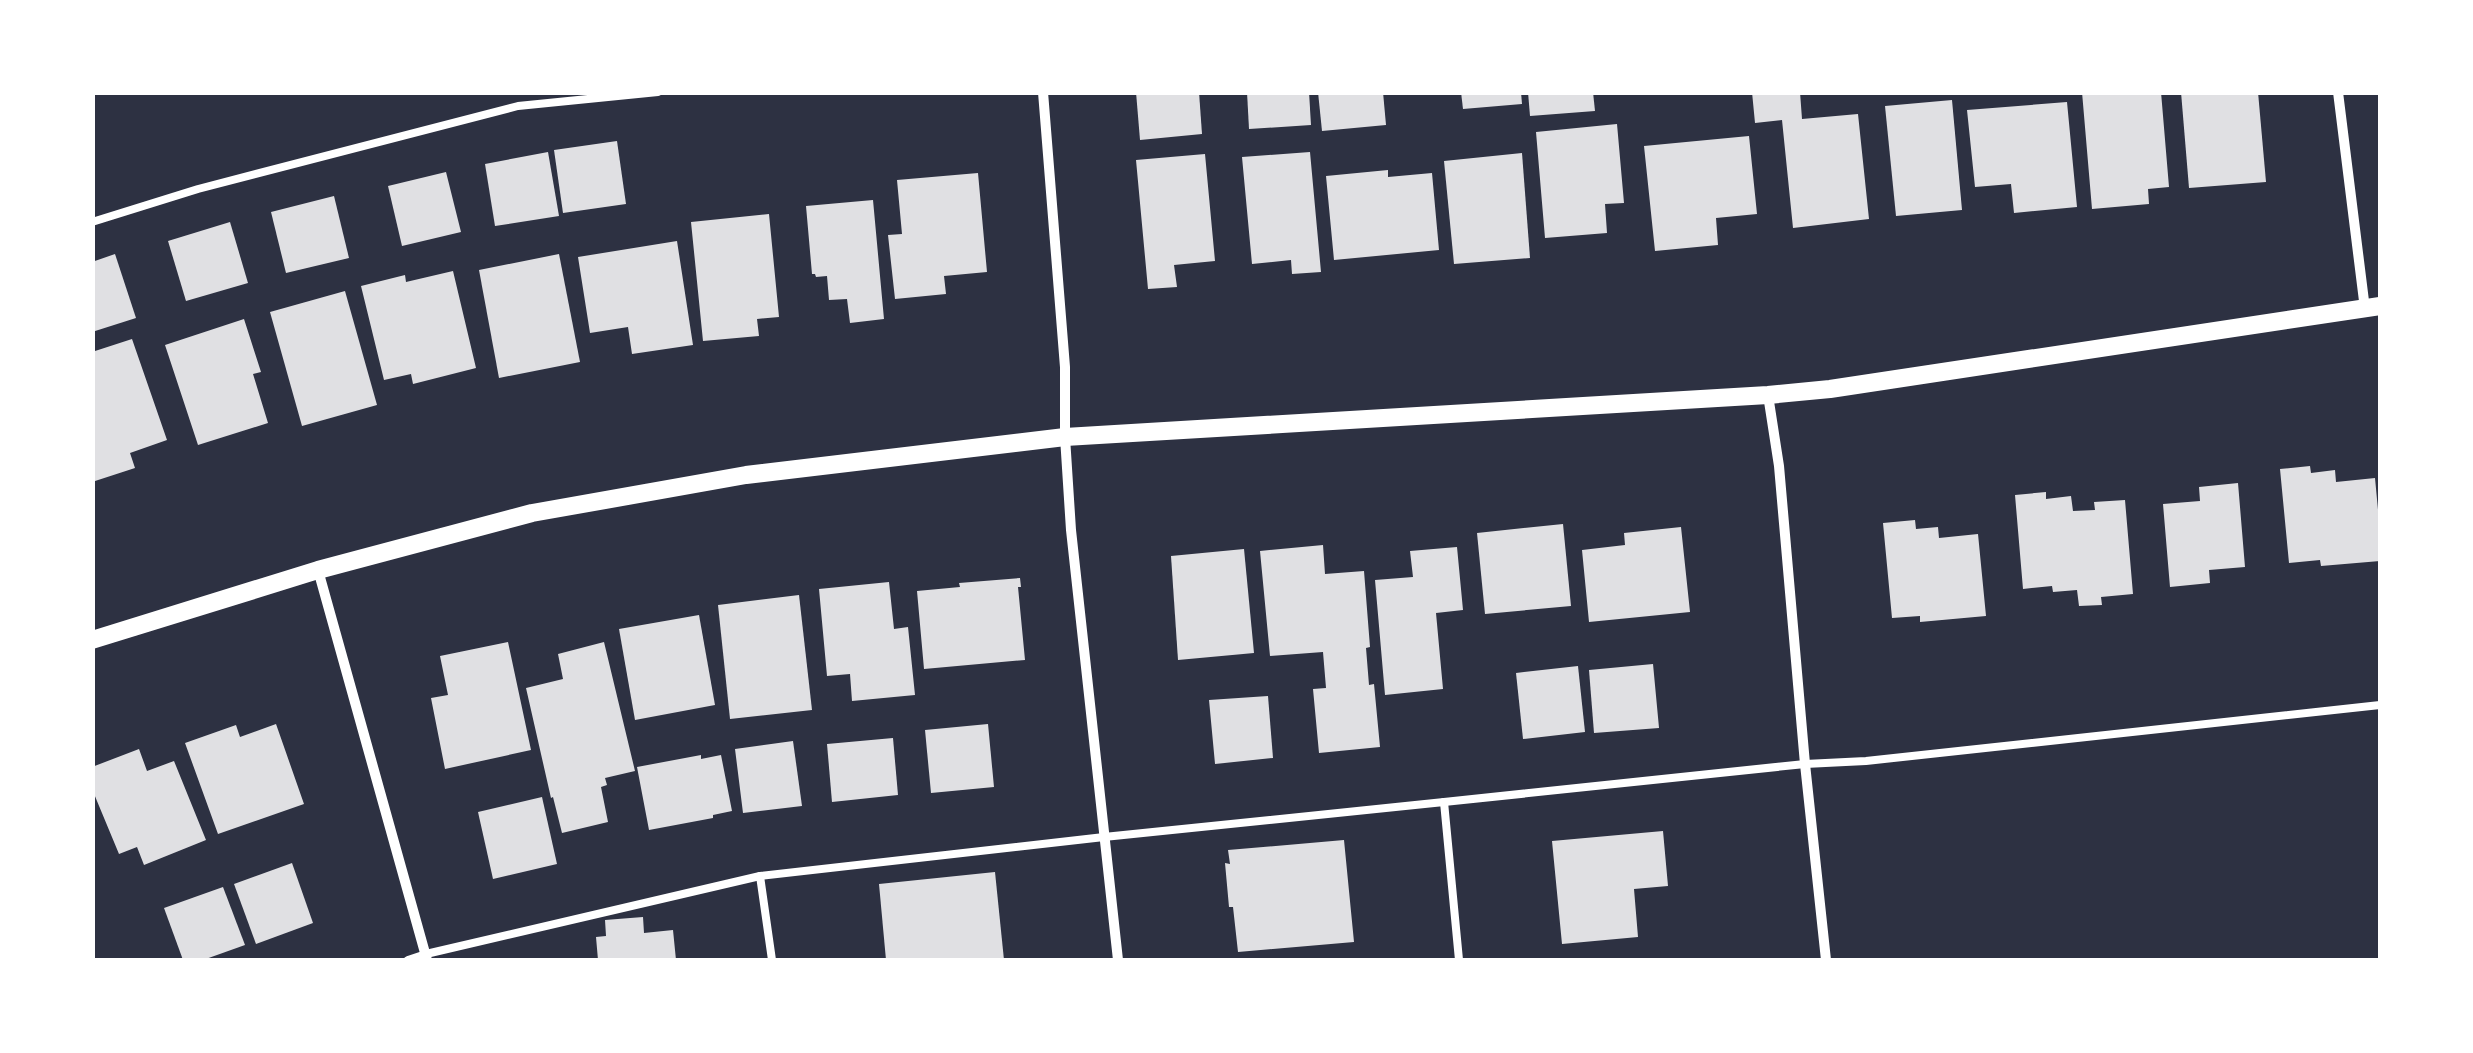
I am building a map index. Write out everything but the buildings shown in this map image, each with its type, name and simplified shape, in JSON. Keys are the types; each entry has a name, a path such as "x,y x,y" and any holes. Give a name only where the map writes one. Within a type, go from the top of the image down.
{"street":[{"path":"1043,92 1065,366 1071,530 1118,960"},
{"path":"92,640 318,570 532,513 746,475 1065,438 1830,389 2373,307 2338,92"},
{"path":"1768,394 1779,466 1804,764 1826,960"},
{"path":"318,570 426,957"}],"lane":[{"path":"92,222 198,189 518,106 658,92"},
{"path":"408,960 760,876 2380,705"},
{"path":"1444,802 1459,960"},
{"path":"760,876 772,960"}]}
